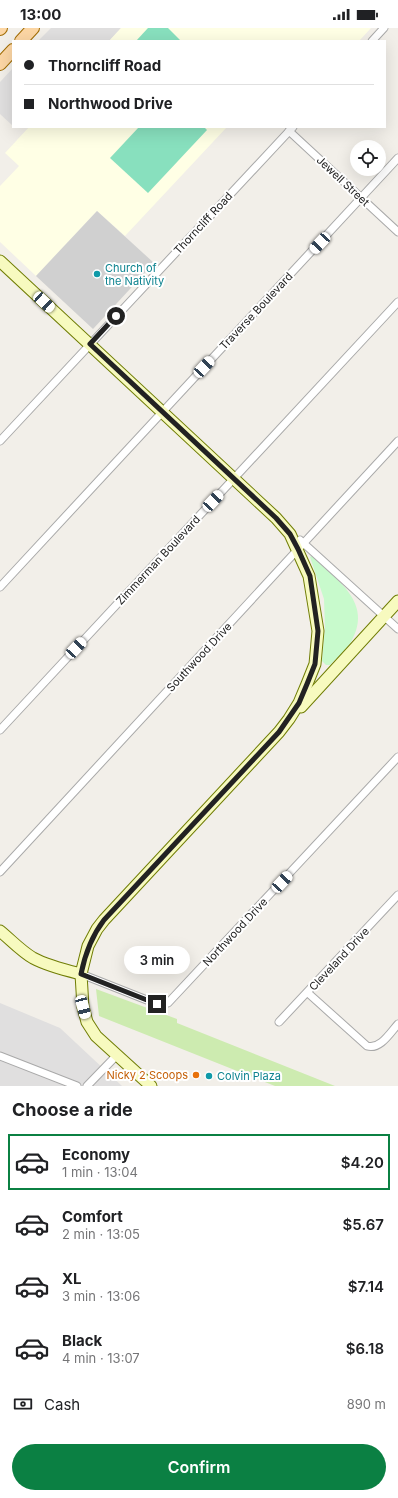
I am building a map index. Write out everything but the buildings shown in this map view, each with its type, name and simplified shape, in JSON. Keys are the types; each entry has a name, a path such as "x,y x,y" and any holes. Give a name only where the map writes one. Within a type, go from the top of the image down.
{"main road":[{"path":"22,40 33,28"},
{"path":"0,64 12,51"}],"street":[{"path":"373,40 384,28"},
{"name":"Jewell Street","path":"291,129 398,232"},
{"name":"Thorncliff Road","path":"0,441 291,129"},
{"name":"Traverse Boulevard","path":"0,587 398,158"},
{"path":"0,261 234,478 276,518 301,546 398,629"},
{"name":"Zimmerman Boulevard","path":"0,730 398,302"},
{"name":"Southwood Drive","path":"0,872 398,441"},
{"path":"151,1086 96,1036 87,1022 83,1007 81,974 88,946 97,929 104,920 279,732 299,703 315,664 318,631 310,576 301,546"},
{"path":"288,720 398,601"},
{"path":"315,664 323,670 329,672 335,670"},
{"name":"Northwood Drive","path":"81,974 157,1004 168,1004 398,757"},
{"name":"Cleveland Drive","path":"280,1022 398,895"},
{"path":"0,930 18,947 33,958 58,968 81,974"},
{"path":"308,992 362,1043 371,1047 375,1047 398,1024"},
{"path":"86,1086 117,1055"},
{"path":"0,1056 77,1086"}],"shaded area":[{"path":"51,28 121,28 110,40 39,40"},
{"path":"121,28 371,28 360,40 110,40"},
{"path":"12,69 12,125 0,114 0,82"},
{"path":"28,128 226,128 125,236 97,211 36,276 0,242 0,186 19,166 5,153"},
{"path":"97,211 154,263 93,329 36,276"},
{"path":"0,1003 60,1028 122,1086 0,1086"}],"green space":[{"path":"148,28 168,28 180,40 137,40"},
{"path":"138,128 205,128 207,130 148,193 110,158"},
{"path":"312,556 350,593 358,615 357,628 351,642 330,665 326,665 322,661 325,628 324,599 310,557"},
{"path":"96,989 177,1019 177,1023 335,1086 275,1086 99,1016"}],"place":[{"name":"Church of the Nativity","path":"97,274"},
{"name":"Nicky 2 Scoops","path":"196,1075"},
{"name":"Colvin Plaza","path":"209,1076"}],"route":[{"path":"116,316 90,344 234,478 276,518 290,534 310,576 318,631 315,664 299,703 288,720 279,732 104,920 92,937 88,946 81,974 157,1004"}]}
